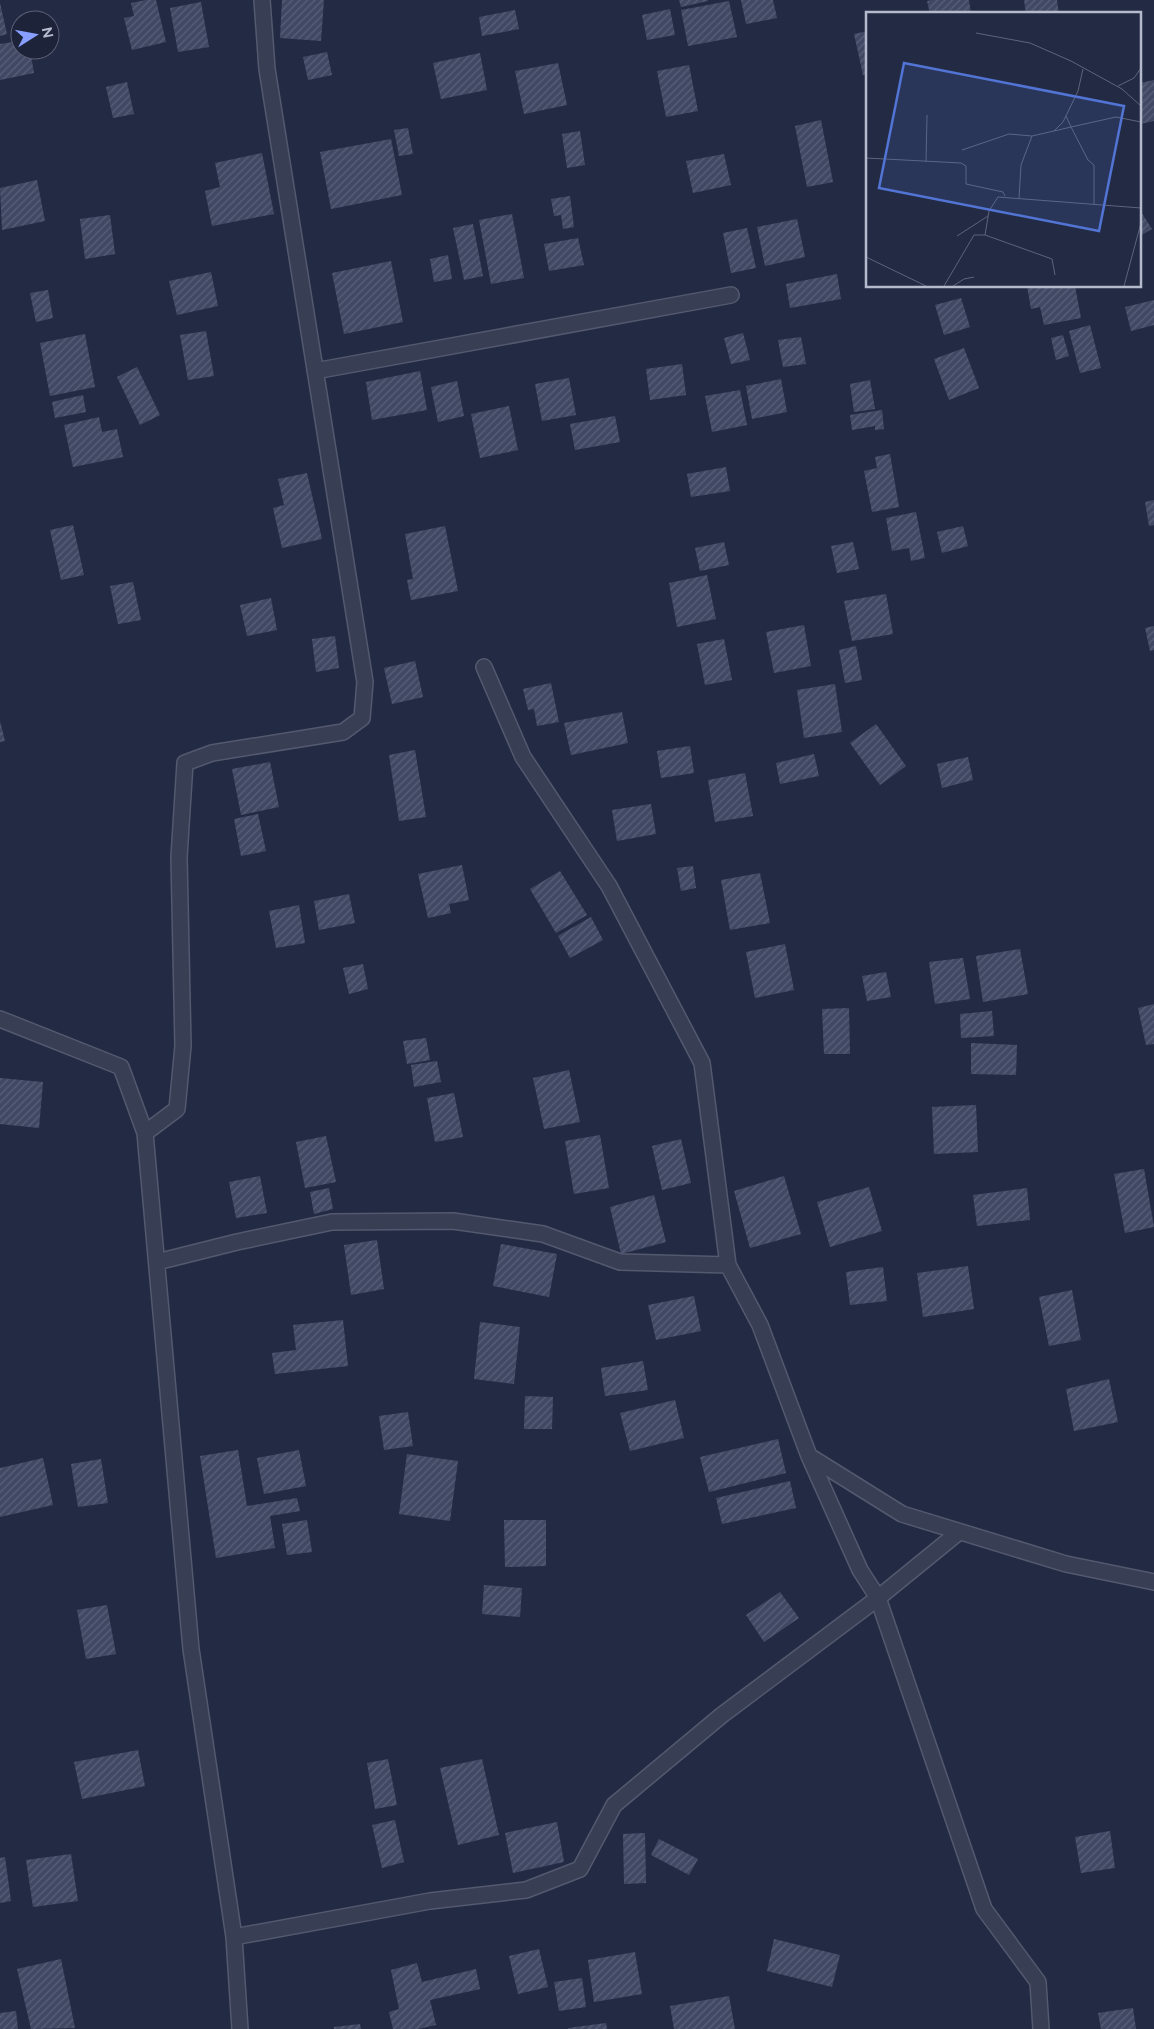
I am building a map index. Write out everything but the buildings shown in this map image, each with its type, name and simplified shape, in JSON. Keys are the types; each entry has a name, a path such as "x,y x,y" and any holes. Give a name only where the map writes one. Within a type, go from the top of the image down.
{"street":[{"path":"145,1133 177,1109 183,1046 179,857 185,763 212,753 343,732 362,718 366,682 267,69 262,0"},
{"path":"315,371 730,295"},
{"path":"484,667 523,757 610,886 702,1063 728,1265 760,1325 809,1456 860,1570 878,1598 984,1910 1038,1982 1041,2029"},
{"path":"0,1019 121,1067 145,1133 191,1649 234,1937 240,2029"},
{"path":"157,1262 237,1242 332,1222 453,1221 543,1234 620,1262 728,1265"},
{"path":"809,1456 902,1514 1066,1564 1154,1582"},
{"path":"234,1937 430,1901 526,1890 580,1869 614,1805 722,1715 878,1598 959,1532"}]}
